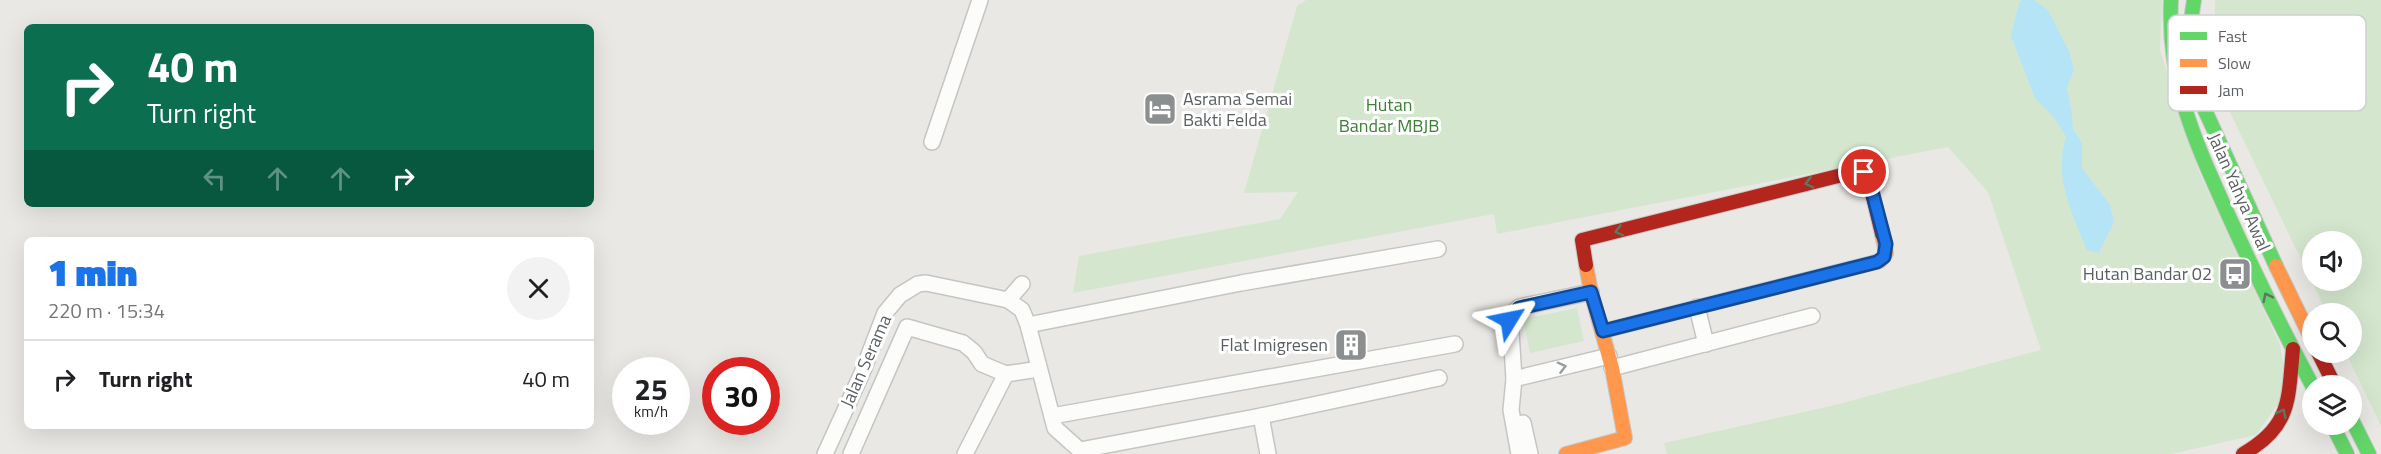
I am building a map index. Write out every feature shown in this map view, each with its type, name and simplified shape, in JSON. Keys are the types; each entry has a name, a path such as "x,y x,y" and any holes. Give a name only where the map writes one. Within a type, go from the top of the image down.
{"main road":[{"name":"Jalan Yahya Awal","path":"2169,15 2171,0"},
{"name":"Jalan Yahya Awal","path":"2192,15 2194,0"},
{"name":"Jalan Yahya Awal","path":"2185,111 2196,144 2242,246 2307,375"},
{"name":"Jalan Yahya Awal","path":"2205,111 2261,237 2302,320"},
{"path":"1566,454 1625,438 1611,362 1591,292 1582,240 1850,173 1865,173 1886,244 1883,259 1603,331"},
{"path":"2243,454 2258,446 2283,417 2287,406 2293,349"},
{"path":"2338,435 2347,454"},
{"path":"2360,435 2369,454"}],"street":[{"path":"932,142 980,0"},
{"path":"1028,325 1438,249"},
{"name":"Jalan Serama","path":"825,454 862,373 885,313 900,295 918,284 926,283 1008,300"},
{"path":"1022,284 1008,300 1022,310 1028,325 1034,369 1055,428 1082,452 1439,378"},
{"path":"1519,454 1511,397 1514,379 1509,320 1515,310 1591,292"},
{"path":"1697,307 1706,344"},
{"path":"1514,379 1706,344 1812,316"},
{"path":"851,454 907,327 963,343 975,352 982,364 1006,374 1034,369"},
{"path":"1052,416 1455,344"},
{"path":"965,454 1006,374"},
{"path":"1261,416 1268,454"},
{"path":"1514,425 1523,423 1530,454"}],"green space":[{"name":"Hutan Bandar MBJB","path":"1306,0 2162,0 2160,50 2168,75 2168,111 2180,111 2200,174 2280,345 2288,390 2256,435 2171,454 1667,454 1664,443 1835,405 2041,350 1988,192 1948,147 1497,234 1494,214 1073,293 1079,256 1280,219 1298,192 1244,193 1297,6"},
{"path":"2215,0 2381,0 2381,426 2362,386 2362,375 2357,375 2351,363 2362,363 2362,303 2322,303 2316,291 2362,291 2362,231 2302,231 2302,261 2229,111 2366,111 2366,15 2215,15"},
{"path":"1577,308 1584,341 1530,353 1523,319"}],"water":[{"path":"2022,0 2034,0 2048,10 2069,51 2074,70 2067,88 2073,129 2082,143 2082,168 2110,205 2114,222 2099,253 2087,250 2066,195 2062,166 2066,137 2055,119 2035,98 2011,36 2019,3"}],"traffic: fast":[{"path":"2171,0 2171,15"},
{"path":"2192,15 2194,0"},
{"path":"2186,111 2214,184 2307,375"},
{"path":"2205,111 2276,266"},
{"path":"2338,435 2347,454"},
{"path":"2360,435 2369,454"}],"traffic: slow":[{"path":"1603,331 1880,261 1886,253 1882,234"},
{"path":"1566,454 1625,438 1612,368 1586,265"},
{"path":"2276,266 2302,319"}],"traffic: jam":[{"path":"1586,265 1582,240 1850,173 1862,172 1868,176 1882,234"},
{"path":"2243,454 2259,444 2279,422 2288,397 2293,349"},
{"path":"2324,363 2330,375"}],"place":[{"name":"Asrama Semai Bakti Felda","path":"1160,109"},
{"name":"Hutan Bandar 02","path":"2235,274"},
{"name":"Flat Imigresen","path":"1351,345"}],"route":[{"path":"1509,320 1519,308 1591,292 1603,331 1877,262 1883,259 1886,244 1868,176 1864,172"}]}
